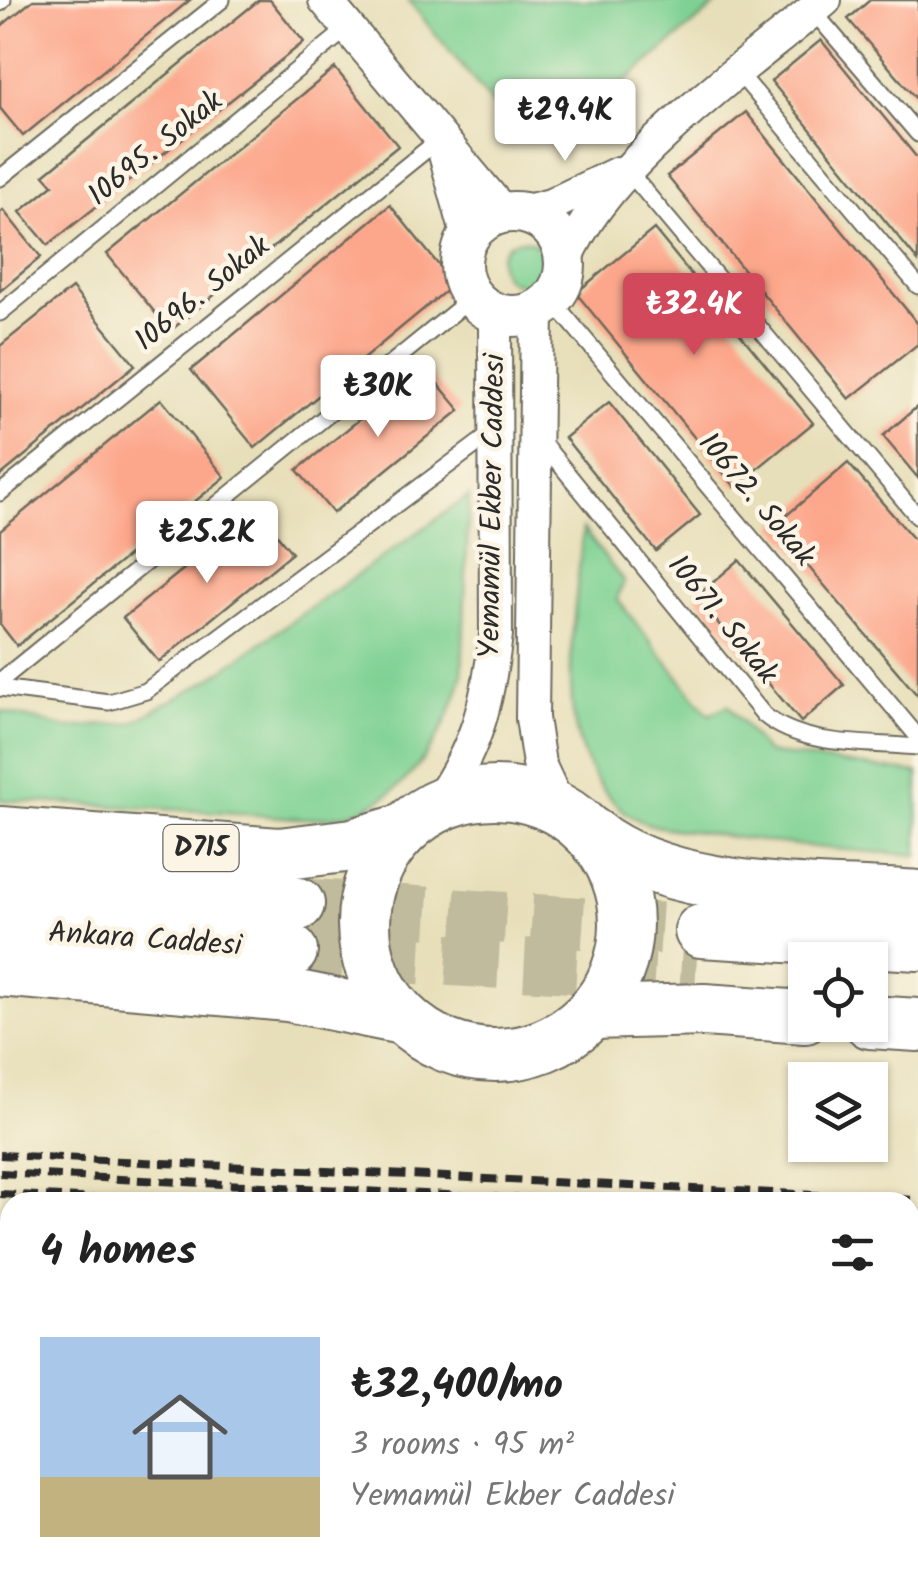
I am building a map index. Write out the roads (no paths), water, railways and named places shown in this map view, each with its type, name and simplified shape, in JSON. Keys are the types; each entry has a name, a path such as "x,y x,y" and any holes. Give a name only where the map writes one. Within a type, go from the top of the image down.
{"highway":[{"path":"576,822 613,866 625,904 625,943 614,980 592,1013 560,1040 520,1054 492,1054 437,1042 402,1018 378,984 365,945 364,904 377,864 418,819 489,792 526,796 576,822 616,854 669,875 918,896"},
{"name":"D715","path":"0,833 280,854 353,845 418,819"},
{"name":"Ankara Caddesi","path":"0,883 294,927 0,929"},
{"path":"888,945 918,944"},
{"path":"788,949 698,953 788,977"},
{"path":"0,970 288,995 402,1018"},
{"path":"888,987 918,989"},
{"path":"592,1013 704,1010 788,1016"},
{"path":"888,1023 918,1025"}],"street":[{"path":"324,0 441,138 513,212 553,229 566,260"},
{"path":"441,138 468,237 462,274 484,305 509,316 544,305 560,288 566,260 581,229 626,169 819,5"},
{"path":"468,237 489,217 551,204 626,169"},
{"name":"Yemamül Ekber Caddesi","path":"418,819 478,735 488,697 496,635 496,430 484,305"},
{"name":"Yemamül Ekber Caddesi","path":"544,305 536,434 532,718 539,764 576,822"}],"lane":[{"path":"0,178 222,0"},
{"path":"819,5 918,134"},
{"name":"10695. Sokak","path":"0,313 348,28"},
{"path":"740,73 918,286"},
{"name":"10696. Sokak","path":"0,492 441,138"},
{"path":"626,169 918,517"},
{"path":"0,684 484,305"},
{"name":"10672. Sokak","path":"544,305 918,736"},
{"path":"0,684 109,702 146,691 496,430"},
{"name":"10671. Sokak","path":"536,434 764,715 781,730 802,736 918,747"}],"tunnel":[{"path":"298,904 701,931"},
{"path":"291,951 696,974"}],"railway":[{"path":"0,1155 755,1192"},
{"path":"0,1173 384,1192"}]}
